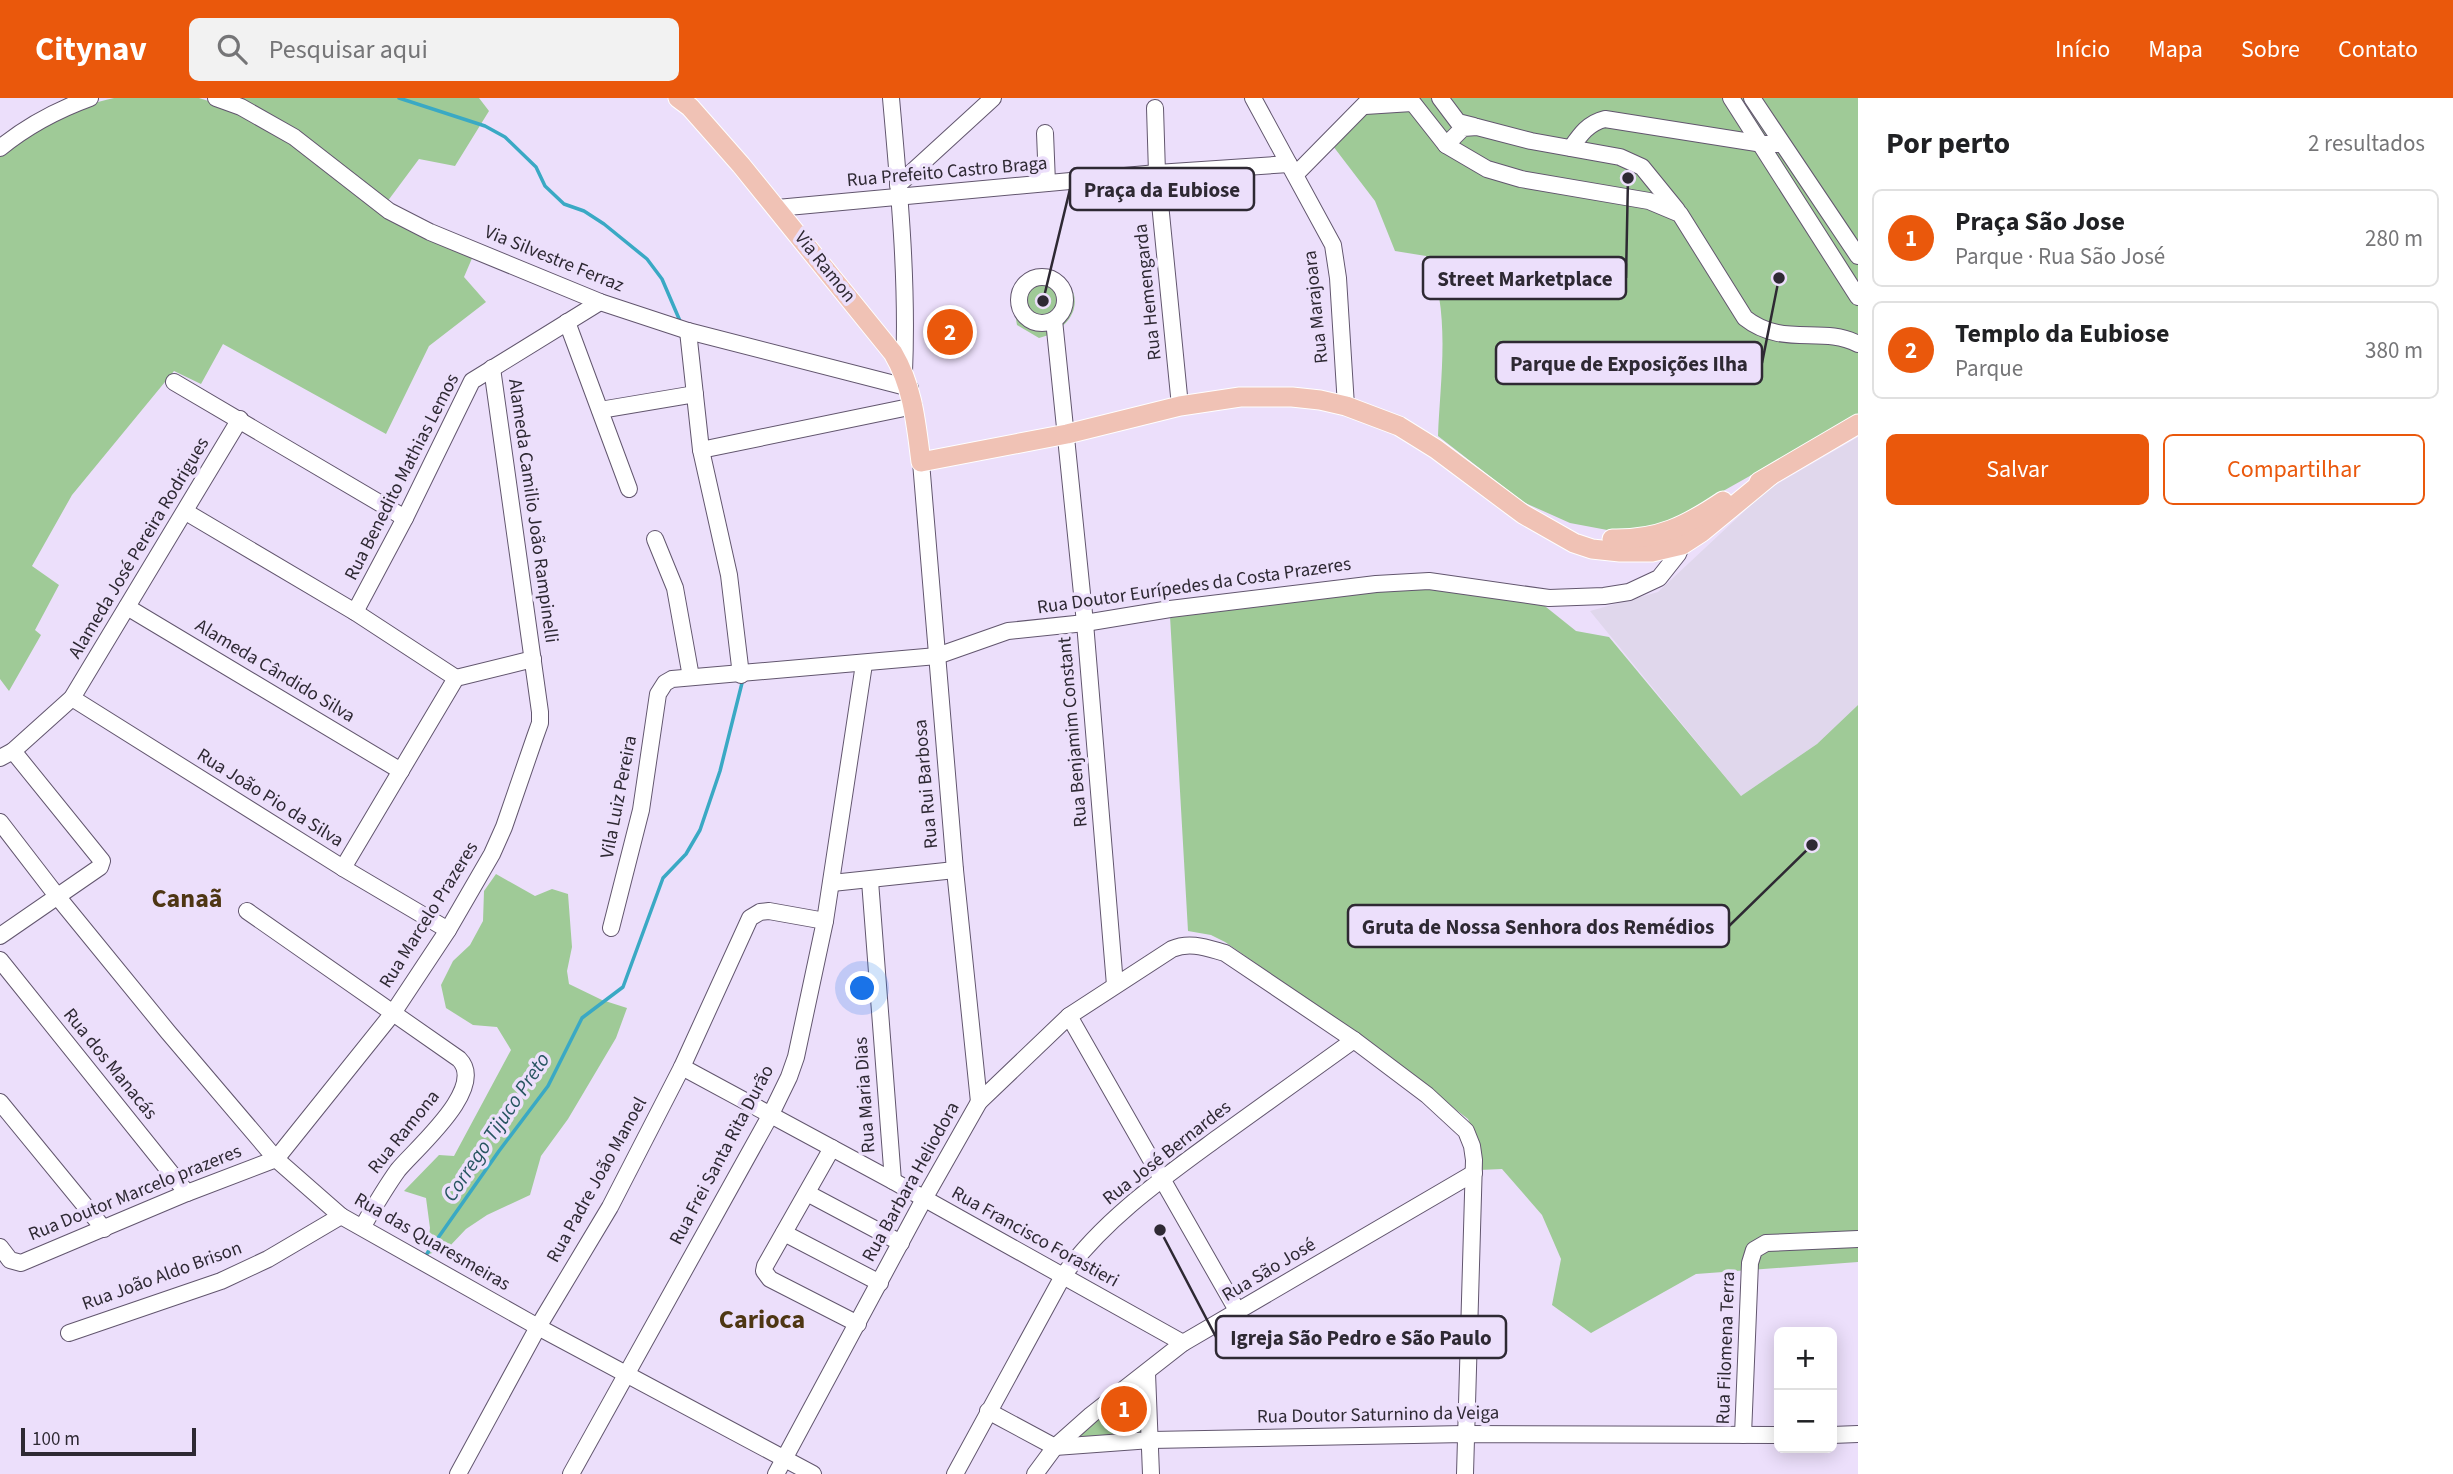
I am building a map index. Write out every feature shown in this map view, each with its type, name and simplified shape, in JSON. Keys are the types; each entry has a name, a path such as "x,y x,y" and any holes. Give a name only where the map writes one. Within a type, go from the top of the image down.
{"main road":[{"name":"Via Ramon","path":"684,101 777,208 875,328 909,389 921,462"},
{"path":"921,462 1067,434 1180,406 1240,397 1292,397 1346,405 1388,421 1417,436 1523,514 1574,543 1605,551 1652,552 1682,545 1713,524 1770,476"},
{"path":"1543,524 1588,538 1627,540 1654,536 1690,523 1858,424"}],"street":[{"path":"0,148 18,133 45,118 90,98"},
{"name":"Via Silvestre Ferraz","path":"216,98 241,107 294,137 389,211 430,232 600,302 688,331 909,389"},
{"path":"701,450 909,389 891,98"},
{"path":"898,191 993,98"},
{"name":"Rua Marajoara","path":"1253,98 1324,227 1336,258 1346,405"},
{"path":"1440,98 1458,122 1619,157 1642,167 1680,215 1745,318 1757,328 1770,333 1840,338 1858,344"},
{"path":"1731,98 1763,144 1858,297"},
{"path":"1752,98 1858,256"},
{"path":"1292,169 1368,102 1415,103 1446,145 1487,169 1503,175 1649,201 1680,215"},
{"name":"Rua Hemengarda","path":"1156,108 1157,173 1180,406"},
{"path":"1571,148 1591,124 1605,119 1763,144 1782,144"},
{"path":"1446,145 1463,128 1477,127"},
{"path":"1045,133 1047,183"},
{"name":"Rua Prefeito Castro Braga","path":"777,208 898,191 1047,183 1157,173 1292,169"},
{"name":"Rua Benedito Mathias Lemos","path":"355,611 405,518 472,380 600,302"},
{"name":"Rua Benjamim Constant","path":"1054,320 1085,623 1115,985"},
{"path":"567,322 629,489"},
{"path":"688,331 701,450 729,575 741,675"},
{"name":"Alameda Camilio João Rampinelli","path":"492,368 533,659"},
{"path":"174,382 405,518"},
{"path":"600,410 695,394"},
{"name":"Alameda José Pereira Rodrigues","path":"6,755 72,698 240,419"},
{"name":"Rua Rui Barbosa","path":"921,462 955,870 979,1102"},
{"path":"186,512 355,611 456,678"},
{"name":"Rua Doutor Eurípedes da Costa Prazeres","path":"671,679 937,656 1008,632 1312,590 1404,582 1456,584 1549,598 1604,596 1629,592 1659,578 1675,558 1690,523"},
{"path":"655,539 675,588 691,677"},
{"name":"Alameda Cândido Silva","path":"127,607 401,771"},
{"path":"343,868 456,678 533,659"},
{"name":"Rua Marcelo Prazeres","path":"276,1159 393,1013 448,930 492,854 540,723 533,659"},
{"name":"Rua Frei Santa Rita Durão","path":"571,1474 789,1077 796,1057 832,883 864,664"},
{"name":"Vila Luiz Pereira","path":"611,928 641,810 658,694 671,679"},
{"name":"Rua João Pio da Silva","path":"72,698 343,868 448,930"},
{"path":"0,936 100,867 101,857 6,755"},
{"name":"Rua das Quaresmeiras","path":"0,822 57,897 276,1159 341,1216 538,1327 813,1474"},
{"path":"832,883 955,870"},
{"name":"Rua Maria Dias","path":"870,881 892,1181"},
{"path":"247,911 393,1013"},
{"name":"Rua Padre João Manoel","path":"458,1474 538,1327 610,1207 682,1067 750,918 760,912 769,911 825,921"},
{"name":"Rua Barbara Heliodora","path":"776,1474 979,1102 1069,1016 1177,947 1200,946 1225,953 1354,1040"},
{"name":"Rua dos Manacás","path":"0,960 187,1193"},
{"name":"Rua Ramona","path":"363,1226 400,1167 446,1119 462,1091 467,1075 459,1059 393,1013"},
{"path":"1069,1016 1238,1312"},
{"path":"1354,1040 1454,1117 1466,1130 1472,1146 1474,1172 1465,1474"},
{"name":"Rua José Bernardes","path":"955,1474 1063,1276 1078,1255 1161,1179 1354,1040"},
{"name":"Rua Francisco Forastieri","path":"682,1067 1183,1343"},
{"path":"0,1102 104,1229"},
{"path":"832,1148 764,1271 769,1279 858,1324"},
{"name":"Rua Doutor Marcelo prazeres","path":"5,1253 21,1263 187,1193 276,1159"},
{"name":"Rua São José","path":"1035,1474 1055,1447 1091,1415 1183,1343 1474,1172"},
{"path":"807,1193 901,1243"},
{"name":"Rua João Aldo Brison","path":"69,1333 221,1281 268,1259 341,1216"},
{"path":"784,1233 880,1283"},
{"name":"Rua Filomena Terra","path":"1743,1435 1750,1262 1754,1250 1766,1243 1858,1238"},
{"path":"1147,1373 1151,1474"},
{"path":"988,1411 1055,1447"},
{"path":"1091,1415 1090,1428 1093,1435 1103,1443"},
{"name":"Rua Doutor Saturnino da Veiga","path":"1055,1447 1150,1440 1465,1434 1774,1435"},
{"path":"1837,1434 1858,1434"}],"shaded area":[{"path":"1858,437 1858,705 1817,744 1741,796 1590,611 1658,592 1767,490"}],"green space":[{"path":"114,98 199,98 243,112 473,256 464,277 486,302 429,346 386,434 223,344 201,384 174,371 72,495 32,566 59,585 35,630 41,635 9,691 0,679 0,157 24,137 53,120"},
{"path":"232,98 479,98 489,111 455,166 419,159 387,202"},
{"path":"1399,98 1858,98 1858,415 1661,526 1618,532 1570,523 1523,502 1438,436 1442,320 1434,276 1426,256 1395,251 1375,201 1333,146 1367,109"},
{"path":"1052,270 1071,288 1075,298 1074,308 1070,318 1062,326 1039,338 1017,325 1012,296 1029,278"},
{"path":"1416,589 1541,603 1576,631 1609,637 1741,796 1817,744 1858,705 1858,1262 1696,1274 1591,1333 1552,1305 1561,1259 1542,1215 1502,1169 1479,1170 1477,1139 1468,1119 1361,1036 1225,942 1211,935 1188,931 1170,616 1376,590"},
{"path":"496,874 535,896 552,889 568,894 572,947 567,971 569,984 602,1000 627,1008 616,1038 568,1119 541,1156 530,1195 487,1215 466,1229 448,1248 426,1255 430,1228 426,1198 404,1191 439,1155 454,1156 511,1050 497,1027 473,1025 446,1008 441,985 453,961 470,945 483,921 484,891"},
{"path":"1137,1382 1146,1435 1072,1438"}],"waterway":[{"path":"399,98 485,126 505,137 536,167 545,186 564,204 584,211 604,224 647,259 662,279 680,321"},
{"name":"Corrego Tijuco Preto","path":"426,1255 548,1086 582,1018 623,987 663,878 686,854 700,830 720,771 743,679"}],"place":[{"name":"Street Marketplace","path":"1628,178"},
{"name":"Parque de Exposições Ilha","path":"1779,278"},
{"name":"Praça da Eubiose","path":"1043,301"},
{"name":"Templo da Eubiose","path":"950,332"},
{"name":"Gruta de Nossa Senhora dos Remédios","path":"1812,845"},
{"name":"Igreja São Pedro e São Paulo","path":"1160,1230"},
{"name":"Praça São Jose","path":"1124,1409"}],"district":[{"name":"Canaã","path":"187,898"},
{"name":"Carioca","path":"762,1319"}]}
